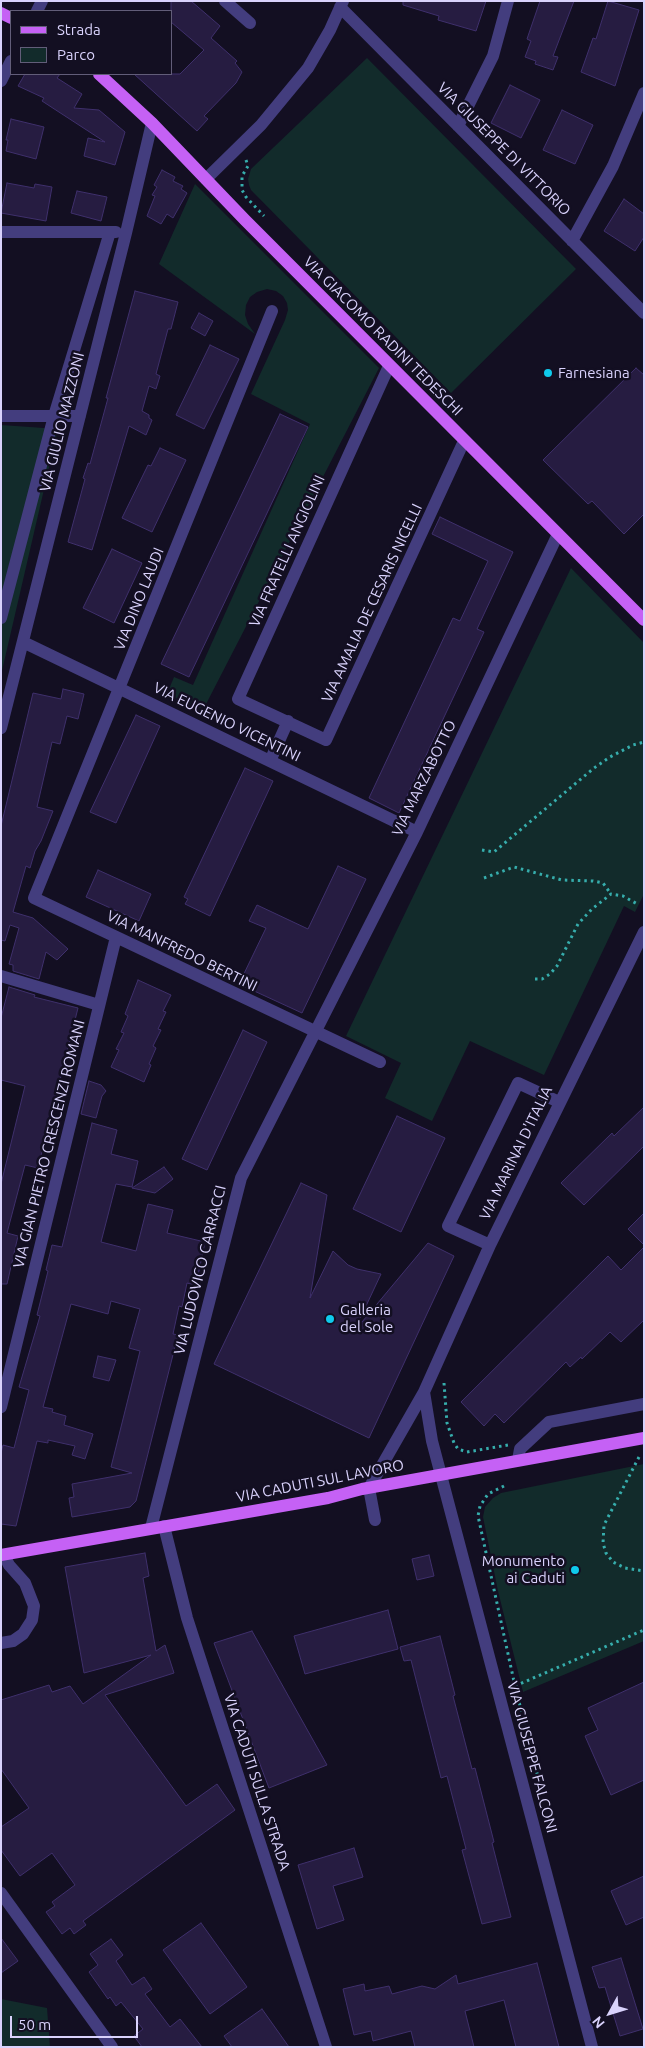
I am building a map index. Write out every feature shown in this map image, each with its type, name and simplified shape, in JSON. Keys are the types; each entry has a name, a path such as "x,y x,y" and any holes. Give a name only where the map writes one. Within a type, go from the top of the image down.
{"main road":[{"name":"VIA GIACOMO RADINI TEDESCHI","path":"100,75 152,123 464,441 644,620"},
{"name":"VIA CADUTI SUL LAVORO","path":"2,1555 328,1498 369,1488 644,1438"}],"street":[{"path":"225,1 250,23"},
{"path":"458,126 493,56 508,1"},
{"path":"206,179 279,105 308,68 330,30 341,4"},
{"name":"VIA GIUSEPPE DI VITTORIO","path":"341,4 458,126 644,313"},
{"path":"1,81 10,63"},
{"path":"572,241 613,166 644,93"},
{"name":"VIA GIULIO MAZZONI","path":"1,728 152,123"},
{"path":"1,232 126,233"},
{"path":"1,618 54,416 110,232"},
{"name":"VIA DINO LAUDI","path":"34,898 272,311"},
{"name":"VIA FRATELLI ANGIOLINI","path":"288,721 238,699 390,366"},
{"path":"1,416 80,416"},
{"name":"VIA AMALIA DE CESARIS NICELLI","path":"288,721 326,740 464,441"},
{"name":"VIA MARZABOTTO","path":"315,1033 417,832 558,534"},
{"name":"VIA EUGENIO VICENTINI","path":"23,642 417,832"},
{"path":"270,761 288,721"},
{"name":"VIA MANFREDO BERTINI","path":"34,898 315,1033 380,1062"},
{"name":"VIA MARINAI D'ITALIA","path":"369,1488 424,1392 490,1245 559,1102 640,951 644,932"},
{"name":"VIA GIAN PIETRO CRESCENZI ROMANI","path":"2,1402 116,937"},
{"name":"VIA GIAN PIETRO CRESCENZI ROMANI","path":"1,976 99,1006"},
{"name":"VIA LUDOVICO CARRACCI","path":"151,1528 241,1178 315,1033"},
{"path":"490,1245 448,1226 518,1083 559,1102"},
{"path":"424,1392 432,1441 441,1475"},
{"path":"518,1460 520,1449 548,1422 644,1404"},
{"name":"VIA GIUSEPPE FALCONI","path":"441,1475 592,2047"},
{"path":"369,1488 375,1520"},
{"name":"VIA CADUTI SULLA STRADA","path":"164,1526 187,1618 326,2047"},
{"path":"1,1643 13,1641 23,1634 32,1620 34,1606 25,1583 2,1555"},
{"path":"1,1893 112,2047"}],"path":[{"path":"240,146 248,166 242,181 244,193 266,218"},
{"path":"482,850 494,852 610,756 644,742"},
{"path":"484,878 514,867 562,880 603,883 611,894 623,896 639,905"},
{"path":"535,979 542,979 550,974 557,966 578,924 592,909 611,894"},
{"path":"639,1458 604,1525 603,1543 606,1553 614,1562 625,1568 644,1571"},
{"path":"504,1486 488,1494 480,1506 478,1516 515,1686 546,1810"},
{"path":"515,1686 644,1630"}],"green space":[{"path":"367,58 576,269 451,393 251,190 249,185 248,179 251,169"},
{"path":"195,184 379,368 203,710 167,694 174,677 193,685 310,424 251,394 285,320 288,310 283,296 276,291 267,289 257,292 250,297 246,305 245,315 248,324 255,334 159,264"},
{"path":"1,425 58,429 1,675"},
{"path":"571,568 644,643 644,894 635,912 624,906 544,1075 470,1041 432,1121 385,1098 401,1063 346,1036"},
{"path":"644,1464 644,1641 523,1692 498,1591 483,1517 485,1507 493,1498 501,1493"},
{"path":"1,1999 47,2008 50,2047 1,2047"}],"building":[{"path":"171,1 191,1 220,26 211,38 237,61 235,63 242,72 236,83 204,116 208,119 197,131 135,75 180,74 204,50 172,23"},
{"path":"403,1 486,1 476,31 438,20 439,16 403,5"},
{"path":"540,1 574,1 553,56 558,57 553,70 535,64 536,61 525,57 531,41 527,39"},
{"path":"608,1 639,10 615,86 581,72 593,38 596,39"},
{"path":"24,75 59,75 57,78 82,94 74,108 99,110 125,132 115,165 84,156 88,138 105,142 42,101 44,98 18,86"},
{"path":"510,85 540,100 521,138 491,123"},
{"path":"562,110 593,125 575,164 543,150"},
{"path":"11,119 44,127 36,159 6,151 8,140 6,140"},
{"path":"162,170 175,177 173,181 183,186 181,189 187,193 173,218 167,214 161,224 147,216 155,196 152,195 157,187 154,185"},
{"path":"7,183 34,188 35,184 52,187 46,221 1,213"},
{"path":"77,191 107,197 101,221 71,213"},
{"path":"624,199 644,214 644,237 635,251 604,231"},
{"path":"135,291 178,302 171,329 168,329 156,374 160,376 156,389 149,386 142,411 149,415 149,418 152,420 146,435 129,426 92,550 68,542 85,479 83,478 88,463 90,464"},
{"path":"199,313 213,321 205,336 191,328"},
{"path":"210,345 239,359 204,429 176,415"},
{"path":"636,368 644,375 644,514 624,534 592,501 588,504 543,460"},
{"path":"280,414 308,427 189,677 161,664"},
{"path":"160,448 186,460 152,532 122,518 148,465 151,466"},
{"path":"440,517 513,552 477,629 484,632 399,813 369,798 453,618 460,621 488,561 432,534"},
{"path":"112,549 142,563 114,623 83,608"},
{"path":"63,689 84,694 78,719 67,716 60,744 52,742 37,807 53,811 35,851 30,868 26,866 13,912 33,918 68,949 57,960 46,952 39,979 13,971 13,965 9,964 19,928 10,925 5,941 1,940 1,826 33,693 61,699"},
{"path":"136,715 160,726 116,823 90,812"},
{"path":"245,768 273,781 210,916 185,904 188,899 184,897"},
{"path":"338,866 366,879 302,1013 239,984 266,928 249,921 257,905 308,929"},
{"path":"98,870 151,894 139,921 86,897"},
{"path":"138,980 171,995 163,1011 166,1012 158,1029 161,1030 153,1046 156,1048 144,1082 111,1067 119,1050 116,1049 124,1033 121,1032 128,1016 125,1014"},
{"path":"9,987 35,995 34,997 78,1008 38,1168 25,1165 7,1233 18,1236 7,1284 1,1284 1,1184 25,1086 1,1080 1,1018"},
{"path":"243,1030 267,1042 207,1170 182,1159"},
{"path":"89,1081 101,1085 106,1091 102,1096 96,1118 81,1114"},
{"path":"644,1107 644,1146 584,1205 561,1183 612,1133 614,1136"},
{"path":"397,1116 445,1138 401,1232 353,1209"},
{"path":"92,1123 117,1130 111,1154 138,1161 132,1187 116,1184 101,1242 136,1251 148,1204 173,1210 167,1233 205,1242 199,1271 195,1285 187,1283 182,1307 179,1306 173,1334 178,1335 136,1501 130,1507 72,1517 69,1498 74,1497 72,1484 132,1473 111,1467 140,1351 129,1348 140,1309 111,1301 108,1314 71,1304 43,1407 53,1409 52,1412 66,1416 64,1425 93,1434 85,1459 72,1455 75,1446 48,1440 48,1443 37,1441 16,1526 1,1524 1,1453 3,1445 14,1448 29,1390 19,1387 40,1316 37,1315 48,1271 46,1270 52,1245 62,1247"},
{"path":"164,1167 173,1179 155,1193 132,1188"},
{"name":"Galleria del Sole","path":"301,1183 327,1195 310,1298 333,1251 348,1265 381,1274 359,1321 362,1322 428,1243 454,1256 369,1438 214,1364"},
{"path":"644,1213 644,1245 628,1229"},
{"path":"644,1247 644,1320 621,1342 610,1332 582,1359 581,1357 570,1367 566,1362 504,1423 495,1414 484,1426 461,1402 608,1256 621,1270"},
{"path":"98,1356 116,1360 109,1381 93,1377"},
{"path":"145,1553 149,1576 143,1578 156,1651 165,1645 174,1673 105,1695 186,1806 217,1784 235,1810 83,1921 86,1925 74,1934 70,1928 62,1934 46,1912 55,1906 52,1902 75,1885 52,1853 20,1876 1,1850 1,1827 29,1808 1,1769 1,1700 49,1685 52,1692 70,1686 83,1704 151,1655 84,1673 65,1567"},
{"path":"429,1555 434,1576 417,1580 412,1559"},
{"path":"388,1610 398,1649 305,1674 294,1636"},
{"path":"252,1631 327,1765 269,1788 214,1643"},
{"path":"440,1636 455,1695 453,1696 472,1769 475,1768 511,1917 482,1924 462,1850 466,1849 447,1776 441,1778 411,1660 404,1661 400,1647"},
{"path":"644,1682 644,1780 611,1795 585,1736 598,1730 588,1708"},
{"path":"354,1848 363,1877 333,1886 344,1920 317,1929 298,1865"},
{"path":"644,1876 644,1917 626,1925 611,1891"},
{"path":"201,1923 247,1987 210,2014 163,1950"},
{"path":"1,1938 18,1961 1,1973"},
{"path":"111,1939 123,1955 116,1961 132,1985 144,1977 152,1989 145,1994 170,2027 180,2019 202,2047 142,2047 134,2036 143,2029 121,2002 116,2006 110,1997 108,1999 89,1972 98,1965 90,1954"},
{"path":"621,1958 643,2029 620,2036 605,1987 599,1988 592,1967"},
{"path":"537,1963 559,2047 516,2047 504,2000 465,2011 474,2047 415,2047 411,2031 373,2041 371,2031 354,2035 343,1989 364,1984 365,1991 389,1986 392,1994 422,1986 435,1989 456,1975 458,1984"},
{"path":"262,2009 289,2047 232,2047 224,2036"}],"place":[{"name":"Farnesiana","path":"548,373"},
{"name":"Galleria del Sole","path":"330,1319"},
{"name":"Monumento ai Caduti","path":"575,1570"}]}
